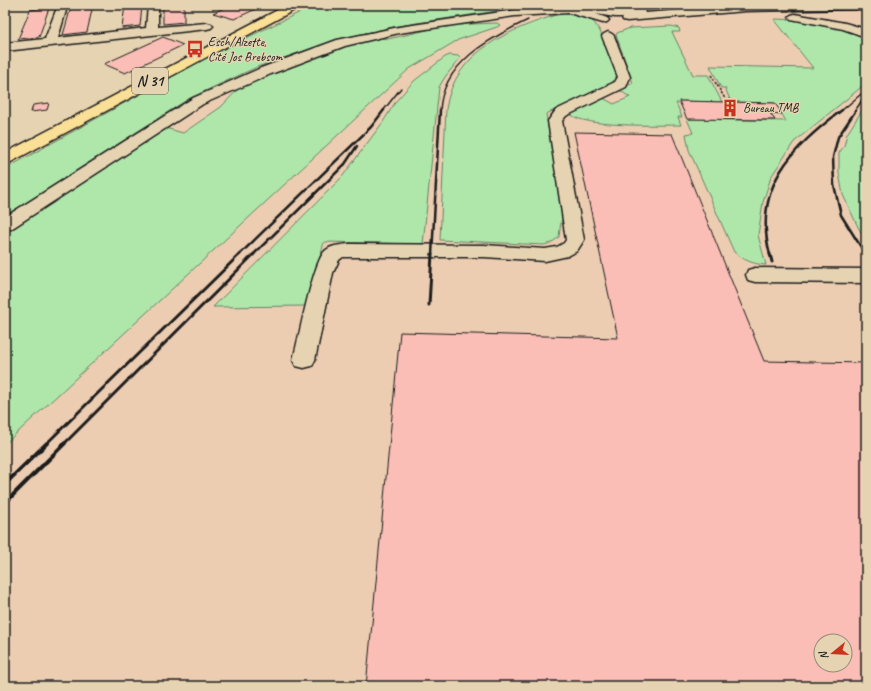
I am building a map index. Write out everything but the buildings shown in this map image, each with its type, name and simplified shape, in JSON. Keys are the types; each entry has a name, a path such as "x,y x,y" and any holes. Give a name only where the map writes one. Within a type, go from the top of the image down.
{"main road":[{"name":"N 31","path":"5,160 296,5"}],"street":[{"path":"152,31 153,5"},
{"path":"615,14 630,10 690,5"},
{"path":"304,360 324,273 331,256 339,251 484,251 545,255 562,252 571,247 575,240 555,121 562,113 621,84 624,81 624,77 603,18 607,15 615,14 737,5"},
{"path":"843,5 861,6"},
{"path":"570,10 606,26 626,21 746,8 861,6"},
{"path":"50,43 62,7"},
{"path":"5,225 198,101 266,71 341,43 399,30 541,8 596,11 615,14 626,21 641,26 657,23 756,16 783,16 845,26 866,33"},
{"path":"5,47 207,26"},
{"path":"755,275 866,276"}],"path":[{"path":"711,75 727,102"}],"shaded area":[{"path":"369,5 866,5 866,686 5,686 5,206 196,87"}],"green space":[{"path":"315,5 536,5 397,26 336,40 257,67 190,98 5,216 5,169 215,53"},
{"path":"562,13 581,15 593,21 602,35 617,75 611,84 546,114 563,219 561,221 559,237 551,243 544,245 440,240 446,109 452,88 461,71 473,56 489,44 524,26"},
{"path":"774,19 798,20 833,25 866,37 866,81 859,89 794,142 771,177 763,202 758,235 766,265 748,261 734,252 689,150 686,134 693,133 687,119 786,121 775,103 731,102 725,88 721,88 710,66 813,68"},
{"path":"497,23 500,25 458,40 409,69 5,444 5,232 165,128 183,133 221,107 240,87 336,47 378,37 388,39 449,25"},
{"path":"671,26 679,28 680,32 672,32 693,75 708,75 722,102 679,101 680,103 676,103 682,117 678,117 681,125 606,124 591,122 570,114 603,98 614,104 630,97 619,90 633,83 616,35 617,33 630,28"},
{"path":"450,55 458,56 460,58 439,87 423,244 324,242 307,306 213,307 342,177 383,122 396,101 414,81 445,57"},
{"path":"866,104 866,240 859,229 843,195 839,173 839,153 844,146 847,134"}],"railway":[{"path":"440,111 443,94 449,79 470,54 498,35 528,20"},
{"path":"383,111 401,88"},
{"path":"841,111 866,90"},
{"path":"855,111 866,94"},
{"path":"239,255 371,127 384,110"},
{"path":"432,255 440,110"},
{"path":"770,255 766,231 767,209 772,189 780,171 807,139 842,110"},
{"path":"856,110 838,137 833,157 834,185 841,215 866,255"},
{"path":"253,255 345,164 357,146"},
{"path":"46,444 240,254"},
{"path":"429,305 432,254"},
{"path":"770,254 772,262"},
{"path":"5,503 253,255"},
{"path":"5,484 47,443"}],"place":[{"name":"Esch/Alzette, Cité Jos Brebsom","path":"195,49"},
{"name":"Bureau TMB","path":"730,108"}]}
